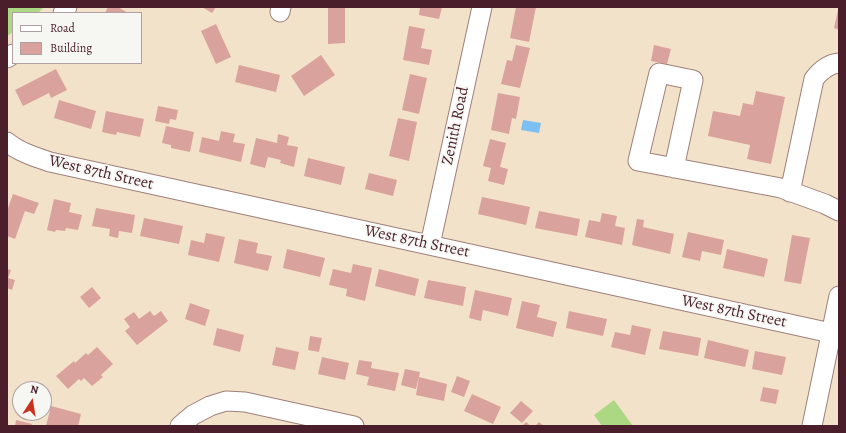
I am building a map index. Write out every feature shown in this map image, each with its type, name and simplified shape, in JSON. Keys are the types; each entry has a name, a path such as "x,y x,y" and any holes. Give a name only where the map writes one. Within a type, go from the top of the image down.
{"street":[{"name":"Zenith Road","path":"430,245 482,7"},
{"path":"790,192 814,79 822,69 833,64 839,64"},
{"path":"674,168 693,80 659,73 638,161 674,168 781,188 839,210"},
{"name":"West 87th Street","path":"8,144 30,156 50,162 831,333"},
{"path":"812,426 839,296"},
{"path":"180,426 193,415 210,406 226,401 245,402 354,426"}],"green space":[{"path":"7,7 44,7 39,12 12,12 12,33 7,36"},
{"path":"614,400 633,426 602,426 594,415"}],"water":[{"path":"523,120 541,123 539,133 521,130"}],"building":[{"path":"108,7 118,7 126,12 106,12"},
{"path":"202,7 216,7 212,13"},
{"path":"328,7 345,7 345,43 328,44"},
{"path":"420,7 442,7 439,19 419,15"},
{"path":"516,7 536,7 529,42 510,38"},
{"path":"839,10 839,30 834,28"},
{"path":"216,24 231,57 216,64 201,31"},
{"path":"409,26 425,29 421,48 432,50 429,65 403,60"},
{"path":"516,45 530,48 520,88 501,84 507,60 512,61"},
{"path":"654,45 671,49 667,64 651,61"},
{"path":"321,55 335,75 304,96 291,76"},
{"path":"239,65 280,75 276,92 235,82"},
{"path":"56,69 67,90 51,98 49,93 23,106 15,90"},
{"path":"410,74 427,78 419,114 402,110"},
{"path":"756,91 785,97 771,164 747,159 750,145 708,136 713,111 740,116 743,103 753,105"},
{"path":"498,93 520,97 516,119 512,118 509,134 491,130"},
{"path":"59,100 96,111 91,129 54,118"},
{"path":"158,106 178,110 176,120 170,119 169,124 155,121"},
{"path":"106,111 144,119 140,137 117,132 116,135 102,132"},
{"path":"398,118 417,122 409,161 389,156"},
{"path":"166,126 194,132 190,152 171,148 171,145 162,143"},
{"path":"221,131 235,134 233,142 245,144 241,162 199,152 202,137 219,141"},
{"path":"278,134 289,137 287,145 298,147 294,167 280,163 281,160 268,157 265,168 250,164 256,138 277,143"},
{"path":"490,139 506,143 500,167 508,169 504,185 488,181 491,168 483,166"},
{"path":"308,158 345,167 341,185 304,176"},
{"path":"369,173 397,180 393,196 365,189"},
{"path":"13,194 39,203 34,214 25,211 15,239 7,236 7,211"},
{"path":"482,197 530,207 526,225 478,214"},
{"path":"54,199 71,203 69,212 82,215 78,230 66,228 65,231 56,230 55,232 47,230"},
{"path":"96,208 135,215 132,233 119,231 118,238 109,236 110,229 92,226"},
{"path":"539,211 580,219 577,236 535,228"},
{"path":"602,213 617,216 615,226 625,228 622,245 585,237 589,220 600,222"},
{"path":"144,218 183,226 179,244 140,236"},
{"path":"637,219 644,220 643,227 674,234 670,254 632,245"},
{"path":"688,232 724,240 721,255 702,251 700,261 682,257"},
{"path":"206,233 225,237 219,262 188,255 191,240 204,243"},
{"path":"792,235 810,238 801,284 784,281"},
{"path":"239,239 258,243 256,253 272,256 268,271 234,263"},
{"path":"287,249 325,258 320,277 283,268"},
{"path":"727,249 768,259 764,277 723,268"},
{"path":"353,264 372,268 365,301 346,296 347,289 329,285 333,269 351,273"},
{"path":"7,269 11,270 8,278 15,280 12,290 7,288"},
{"path":"379,269 419,279 415,296 375,286"},
{"path":"428,280 466,287 463,306 424,298"},
{"path":"92,287 101,298 89,308 80,297"},
{"path":"475,290 512,298 508,316 483,310 481,321 469,318"},
{"path":"522,301 540,305 537,317 557,322 553,337 516,328"},
{"path":"190,303 210,310 205,326 185,319"},
{"path":"150,311 154,316 161,311 168,321 137,345 125,331 130,327 124,319 134,312 139,319"},
{"path":"569,311 607,319 603,336 566,328"},
{"path":"632,325 651,329 645,355 611,347 615,332 630,335"},
{"path":"217,328 244,335 240,352 213,345"},
{"path":"663,331 701,338 698,356 659,349"},
{"path":"310,336 322,338 319,352 308,350"},
{"path":"708,340 749,350 745,367 704,358"},
{"path":"97,347 113,364 101,375 103,377 92,386 84,378 81,381 79,379 68,389 56,376 74,361 75,363 86,353 88,355"},
{"path":"276,347 299,352 295,370 272,365"},
{"path":"755,351 786,357 782,375 752,369"},
{"path":"322,357 349,363 345,380 318,374"},
{"path":"359,360 372,362 371,368 399,373 395,391 367,385 369,377 356,374"},
{"path":"405,369 420,372 416,389 401,385"},
{"path":"457,376 470,381 464,397 451,392"},
{"path":"419,377 447,384 444,401 416,395"},
{"path":"763,387 779,390 776,404 760,401"},
{"path":"472,394 501,407 493,424 464,411"},
{"path":"521,401 533,411 522,423 510,413"},
{"path":"52,406 81,414 78,426 46,426 47,421 52,421"},
{"path":"16,421 32,424 31,426 15,426"},
{"path":"526,422 531,426 522,426"},
{"path":"539,422 544,426 535,426"}]}
